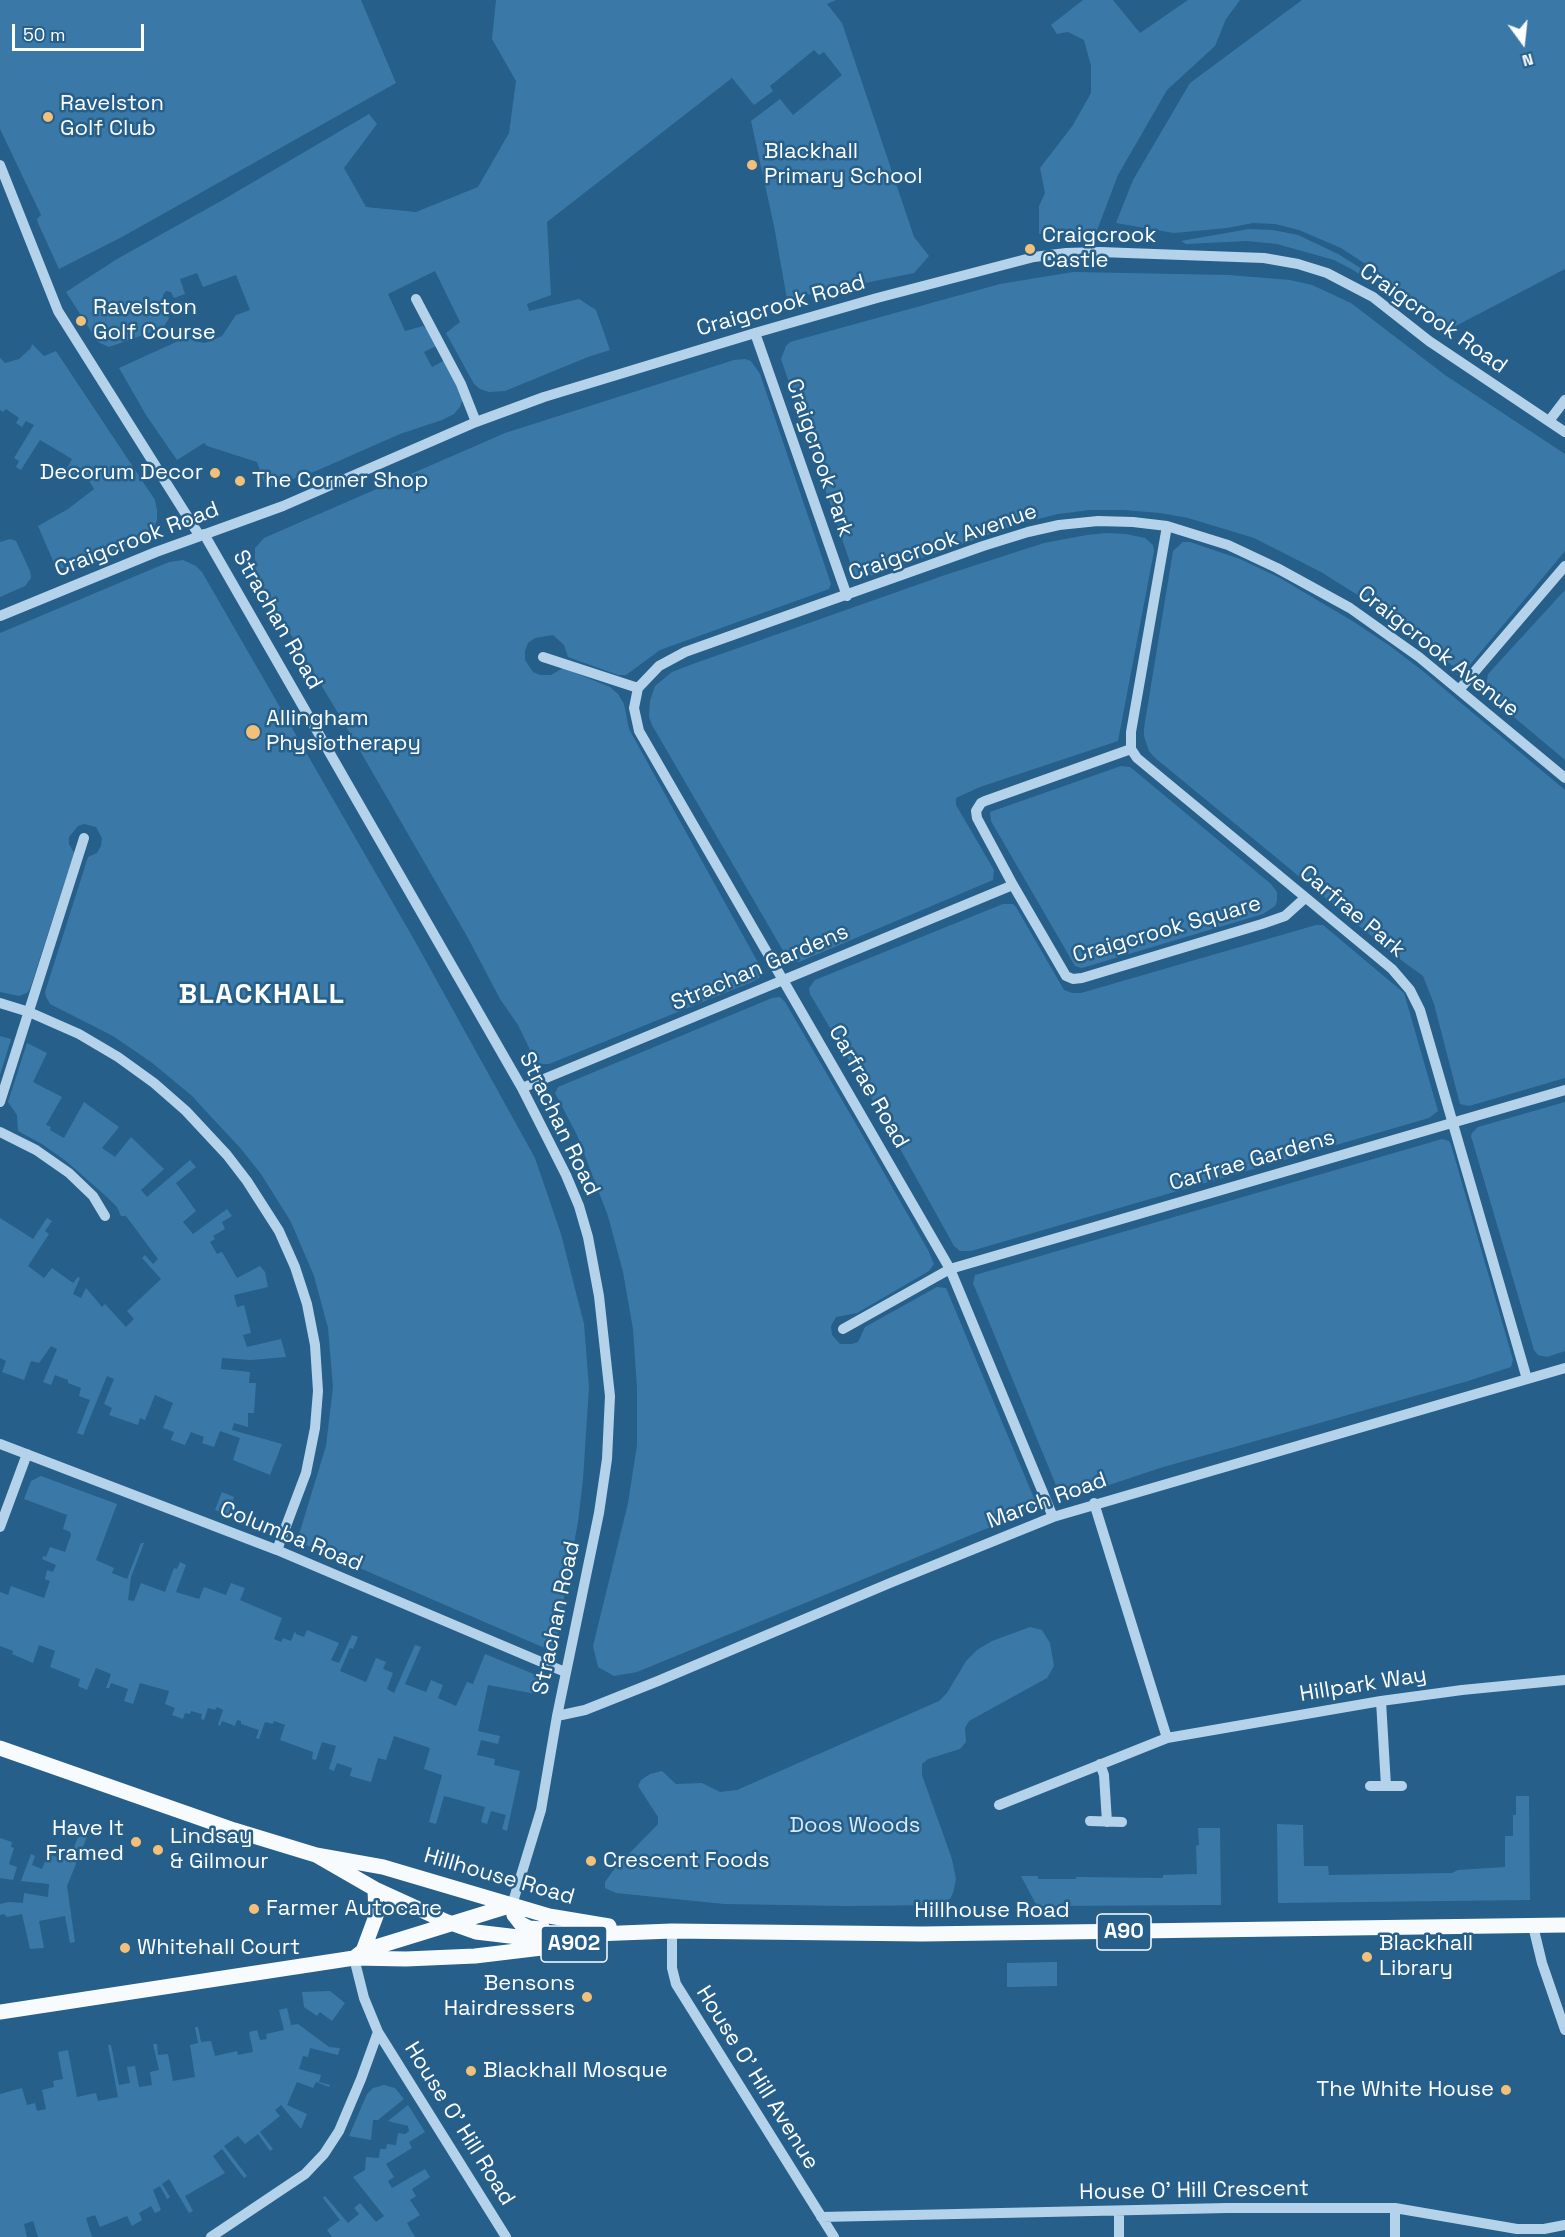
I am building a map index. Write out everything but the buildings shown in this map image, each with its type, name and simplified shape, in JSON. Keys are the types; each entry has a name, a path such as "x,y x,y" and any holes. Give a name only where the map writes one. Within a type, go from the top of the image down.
{"main road":[{"name":"Hillhouse Road","path":"0,1748 234,1830 316,1855 383,1867 549,1916 585,1924 672,1932"},
{"name":"Hillhouse Road","path":"316,1855 375,1889 452,1923 476,1932 498,1936 672,1932 922,1934 1565,1925"},
{"path":"358,1955 376,1916 375,1889"},
{"name":"A902","path":"0,2012 358,1955 512,1905"},
{"path":"512,1905 516,1919 529,1928 582,1929 598,1935"},
{"path":"475,1956 498,1936 512,1905"},
{"name":"A902","path":"358,1955 406,1959 475,1956 672,1932"}],"street":[{"name":"Strachan Road","path":"0,165 63,321 202,535 522,1088 579,1206 588,1237 599,1296 610,1396 607,1459 599,1514 557,1716 541,1810 512,1905"},
{"name":"Craigcrook Road","path":"0,616 202,535 282,506 476,422 544,396 754,333 949,279 1053,254 1100,252 1264,258 1298,264 1327,273 1367,293 1429,342 1565,432"},
{"path":"416,299 461,384 476,422"},
{"name":"Craigcrook Park","path":"754,333 847,596"},
{"path":"1549,421 1565,400"},
{"name":"Craigcrook Avenue","path":"638,688 659,666 685,652 983,546 1044,528 1098,521 1133,522 1167,526 1197,534 1253,556 1314,587 1383,630 1565,778"},
{"path":"1131,749 1131,732 1167,526"},
{"path":"1459,690 1565,566"},
{"path":"543,657 638,688"},
{"name":"Carfrae Road","path":"638,688 634,708 639,731 950,1269 1053,1517"},
{"name":"Craigcrook Square","path":"1131,749 981,803 976,811 977,818 1013,885 1064,973 1073,979 1083,978 1276,920 1293,911 1305,898"},
{"name":"Carfrae Park","path":"1131,749 1137,758 1392,969 1410,990 1420,1010 1527,1379"},
{"path":"0,1102 84,838"},
{"name":"Strachan Gardens","path":"522,1088 1013,885"},
{"path":"0,1004 29,1012 99,1045 136,1070 178,1104 207,1133 247,1180 264,1205 288,1249 303,1287 311,1321 317,1360 318,1391 315,1428 306,1473 277,1550"},
{"name":"Carfrae Gardens","path":"843,1329 950,1269 1565,1090"},
{"path":"0,1132 36,1150 69,1173 93,1196 105,1216"},
{"name":"March Road","path":"557,1716 585,1710 658,1681 1053,1517 1094,1503 1565,1368"},
{"name":"Columba Road","path":"0,1444 277,1550 566,1672"},
{"path":"0,1527 27,1454"},
{"path":"1094,1503 1167,1738"},
{"name":"Hillpark Way","path":"999,1805 1167,1738 1381,1701 1484,1687 1565,1680"},
{"path":"1381,1701 1386,1786"},
{"path":"1100,1764 1104,1775 1107,1822"},
{"path":"1370,1786 1402,1786"},
{"path":"1090,1821 1122,1822"},
{"path":"1533,1926 1542,1963 1565,2030"},
{"name":"House O' Hill Avenue","path":"672,1932 672,1968 676,1984 834,2237"},
{"name":"House O' Hill Road","path":"358,1955 364,1998 378,2031 506,2237"},
{"path":"211,2237 281,2192 305,2174 324,2154 351,2106 378,2031"},
{"name":"House O' Hill Crescent","path":"821,2217 1227,2208 1395,2208 1518,2229 1544,2229 1565,2225"},
{"path":"1395,2208 1395,2237"},
{"path":"1119,2211 1119,2237"}],"green space":[{"name":"Ravelston Golf Course","path":"0,0 361,0 396,83 122,237 59,269 38,223 37,219 41,215 0,129"},
{"path":"496,0 836,0 827,4 842,23 914,237 929,256 914,273 787,299 751,121 780,99 793,115 842,75 824,52 819,55 814,50 770,86 773,91 754,105 732,78 547,222 551,295 527,304 529,311 579,299 596,310 610,350 505,391 489,392 480,389 474,384 446,333 460,322 435,271 388,294 405,331 423,326 427,329 436,346 424,352 432,367 445,360 463,399 454,414 400,434 316,471 266,488 257,462 207,446 204,443 177,460 146,415 119,368 187,337 205,343 222,336 236,315 250,310 236,275 203,287 197,273 180,279 185,294 174,298 171,292 166,291 163,295 169,318 163,328 109,347 98,342 66,292 117,259 369,114 377,124 344,168 366,207 416,212 478,187 509,133 516,81 492,39"},
{"path":"1083,0 1113,0 1140,33 1188,0 1240,0 1226,19 1215,46 1167,90 1118,175 1096,233 1039,234 1039,206 1045,193 1040,168 1073,125 1091,93 1091,66 1084,40 1068,32 1057,34 1051,25"},
{"path":"1302,0 1565,0 1565,269 1446,331 1367,265 1341,248 1299,230 1275,224 1253,223 1174,233 1116,223 1133,180 1190,83"},
{"path":"1249,229 1273,230 1298,235 1338,254 1362,269 1372,282 1334,260 1277,244 1247,241 1186,244 1181,241"},
{"path":"1073,272 1229,275 1290,280 1312,285 1351,303 1445,375 1565,454 1565,551 1468,667 1462,671 1456,669 1410,628 1321,572 1254,538 1188,518 1160,513 1090,510 1058,514 1022,523 864,578 855,577 781,359 786,346 790,342 1000,284"},
{"path":"32,344 44,356 56,351 155,500 157,510 157,520 147,538 66,568 59,568 54,563 38,526 68,509 94,489 83,471 69,480 64,474 72,459 40,440 21,470 16,467 19,461 14,458 34,425 26,421 22,427 16,423 19,418 6,409 3,412 0,410 0,358 5,363 19,359 31,348"},
{"path":"734,360 751,361 760,374 831,584 829,589 660,650 626,675 618,675 568,657 564,645 553,635 535,638 528,643 525,660 533,672 540,675 551,675 563,668 610,687 618,694 624,704 629,729 761,968 762,974 752,982 549,1064 540,1064 500,999 468,938 344,723 260,583 255,571 255,548 264,538 505,433"},
{"path":"1106,533 1145,538 1153,545 1154,551 1118,741 980,787 956,798 956,805 994,870 993,880 799,962 789,961 652,725 649,717 650,701 655,686 672,672 690,665 945,575 1044,543"},
{"path":"10,539 16,541 31,578 25,586 0,597 0,542"},
{"path":"1183,542 1190,542 1240,559 1280,578 1354,622 1424,672 1565,790 1565,1078 1469,1106 1460,1104 1434,1004 1423,976 1397,957 1149,751 1144,728 1173,551"},
{"path":"183,560 196,566 202,572 416,943 535,1158 561,1234 584,1324 589,1387 578,1522 554,1652 297,1541 326,1446 333,1387 328,1328 314,1276 291,1222 261,1174 191,1095 151,1062 113,1036 50,1004 46,997 45,992 88,857 97,853 101,846 102,838 96,827 84,824 78,826 69,837 69,844 74,853 30,989 19,996 0,992 0,633 169,562"},
{"path":"1565,590 1565,760 1496,702 1486,688 1488,674"},
{"path":"1121,766 1130,767 1271,884 1277,892 1275,906 1263,914 1082,968 1075,966 991,821 990,812"},
{"path":"1003,904 1013,904 1016,907 1064,990 1072,993 1081,993 1316,925 1323,925 1404,993 1438,1111 1429,1118 971,1251 960,1251 954,1246 883,1118 810,994 809,988 815,980"},
{"path":"780,997 856,1124 934,1264 929,1271 857,1313 836,1317 831,1326 832,1335 840,1344 858,1342 865,1327 937,1287 946,1288 1036,1503 1027,1512 637,1672 614,1676 598,1667 593,1646 628,1503 637,1445 637,1388 633,1329 623,1272 608,1216 577,1135 555,1093 558,1087 772,998"},
{"path":"0,1036 11,1039 0,1075"},
{"path":"27,1043 47,1053 33,1082 62,1097 46,1125 51,1127 50,1130 64,1138 84,1102 119,1127 102,1148 115,1157 131,1137 164,1169 141,1190 147,1197 190,1160 196,1167 176,1183 196,1211 183,1222 193,1234 227,1209 232,1216 222,1222 225,1229 213,1236 215,1239 210,1242 217,1254 222,1252 237,1278 260,1266 265,1272 268,1287 234,1295 237,1307 244,1305 251,1333 243,1335 247,1347 281,1339 286,1357 251,1360 222,1358 221,1369 250,1372 249,1383 256,1383 254,1413 248,1413 248,1427 234,1423 232,1430 282,1444 270,1475 233,1460 240,1438 220,1431 214,1447 202,1443 204,1437 191,1432 185,1445 171,1440 174,1432 163,1428 173,1403 155,1395 145,1420 140,1418 138,1425 109,1415 112,1408 104,1404 114,1379 107,1376 83,1435 77,1433 90,1400 79,1396 81,1388 55,1375 51,1385 43,1382 57,1349 51,1346 39,1363 31,1361 24,1380 2,1372 6,1361 0,1358 0,1218 33,1239 47,1218 52,1221 45,1231 49,1234 28,1266 44,1278 52,1268 73,1283 78,1277 80,1278 73,1294 81,1298 86,1288 102,1307 105,1304 126,1327 134,1319 127,1311 161,1279 142,1258 145,1255 153,1264 158,1259 126,1216 121,1216 117,1207 107,1197 66,1161 18,1131 17,1115 8,1102"},
{"path":"1565,1102 1565,1351 1547,1357 1538,1355 1534,1350 1471,1136 1478,1127"},
{"path":"1442,1139 1449,1141 1451,1145 1513,1360 1511,1367 1160,1468 1070,1498 1060,1495 973,1283 975,1275"},
{"path":"41,1476 117,1504 96,1560 114,1568 112,1573 127,1579 141,1543 144,1543 131,1577 128,1600 134,1601 141,1583 165,1592 174,1568 177,1569 180,1562 186,1565 176,1592 199,1599 204,1587 226,1595 231,1583 245,1588 240,1600 282,1618 274,1639 281,1642 283,1638 291,1641 295,1631 296,1634 304,1637 307,1630 339,1643 331,1660 339,1663 352,1635 358,1637 353,1649 350,1648 340,1671 366,1682 376,1658 386,1662 383,1669 393,1673 387,1689 394,1693 415,1645 421,1647 405,1684 426,1692 431,1680 443,1685 438,1698 456,1706 467,1682 473,1684 485,1654 536,1675 539,1681 536,1694 488,1685 478,1731 500,1736 498,1744 481,1740 477,1755 495,1759 494,1765 520,1771 507,1831 502,1829 506,1815 491,1811 487,1824 481,1822 485,1807 444,1796 436,1824 429,1822 442,1775 424,1769 430,1748 394,1736 386,1760 378,1758 371,1782 350,1776 352,1768 337,1763 334,1771 329,1769 336,1746 322,1742 316,1760 312,1759 313,1752 280,1740 285,1725 274,1721 273,1724 265,1722 259,1739 256,1738 259,1730 241,1724 241,1721 237,1720 235,1726 222,1721 220,1726 218,1725 223,1710 217,1707 215,1710 208,1708 204,1720 201,1719 202,1714 191,1711 190,1714 185,1713 183,1719 172,1715 175,1708 165,1704 169,1691 140,1683 133,1704 124,1701 128,1689 111,1683 109,1688 106,1688 111,1674 96,1668 87,1690 78,1686 80,1679 50,1667 55,1651 39,1645 33,1663 0,1646 0,1592 8,1595 11,1586 44,1598 50,1581 45,1579 47,1570 53,1572 56,1565 42,1559 43,1556 46,1557 50,1547 65,1552 71,1535 63,1529 67,1515 24,1499 31,1481"},
{"path":"222,1492 234,1497 231,1507 252,1515 249,1523 215,1510"},
{"name":"Doos Woods","path":"1030,1627 1042,1630 1050,1643 1054,1666 1047,1678 969,1721 965,1728 966,1742 960,1749 928,1759 922,1764 922,1775 952,1859 956,1879 950,1899 942,1905 724,1904 616,1893 605,1888 605,1882 615,1868 658,1824 658,1817 638,1786 641,1780 650,1774 662,1771 676,1784 702,1783 720,1792 737,1790 939,1701 947,1693 966,1661 977,1650 992,1641"},
{"path":"1516,1796 1529,1796 1530,1900 1278,1903 1277,1824 1303,1825 1304,1866 1328,1866 1329,1875 1452,1873 1458,1870 1505,1867 1505,1836 1513,1836"},
{"path":"1198,1828 1220,1828 1221,1905 1037,1906 1021,1876 1038,1876 1038,1879 1076,1879 1076,1877 1163,1878 1163,1875 1197,1874"},
{"path":"79,1834 87,1837 67,1886 75,1942 70,1943 65,1916 39,1921 44,1948 30,1949 22,1914 7,1917 4,1914 0,1915 0,1904 23,1903 24,1893 48,1897 49,1884 21,1881 31,1854 35,1856 32,1865 42,1869 48,1854 69,1861"},
{"path":"0,1838 12,1842 11,1847 14,1848 9,1864 17,1867 13,1880 0,1878"},
{"path":"1057,1962 1057,1986 1007,1987 1007,1963"},
{"path":"330,1991 345,2003 332,2021 320,2012 317,2016 304,2007 302,1992"},
{"path":"287,2008 291,2025 298,2024 329,2047 340,2048 338,2055 310,2048 308,2057 303,2056 299,2069 321,2075 319,2082 330,2085 329,2087 316,2082 313,2088 297,2082 287,2105 307,2114 301,2129 281,2105 275,2110 280,2116 260,2132 273,2149 270,2151 258,2134 245,2144 238,2136 224,2146 247,2176 244,2178 222,2149 213,2156 225,2173 185,2196 193,2211 189,2213 169,2179 162,2184 170,2197 167,2199 160,2186 153,2190 161,2210 155,2213 151,2206 139,2213 142,2220 132,2226 127,2216 100,2227 95,2215 86,2218 92,2237 38,2237 33,2221 24,2224 27,2237 0,2237 0,2094 22,2088 27,2105 35,2103 37,2111 46,2109 42,2090 54,2087 53,2081 63,2079 58,2052 68,2050 77,2097 96,2093 98,2101 118,2097 108,2045 111,2045 119,2085 130,2083 127,2067 135,2066 139,2087 152,2085 150,2072 159,2070 153,2044 157,2044 158,2055 168,2054 173,2081 195,2077 190,2045 198,2043 195,2027 198,2027 201,2042 211,2041 215,2056 237,2051 238,2055 253,2052 249,2032 257,2030 260,2040 267,2039 266,2034 284,2030 279,2010"},
{"path":"384,2085 395,2088 404,2099 378,2120 373,2120 371,2140 349,2136 367,2094 373,2088"},
{"path":"408,2105 425,2132 409,2142 412,2148 386,2164 394,2177 388,2181 392,2188 425,2169 430,2177 412,2189 416,2196 410,2200 420,2215 407,2223 415,2237 332,2237 327,2230 340,2220 323,2198 325,2196 348,2223 359,2214 354,2208 360,2203 376,2222 384,2216 353,2177 365,2170 366,2157 379,2158 380,2149 386,2149 387,2144 396,2145 398,2133 405,2134 409,2131 408,2126 388,2121"}],"place":[{"name":"Ravelston Golf Club","path":"48,117"},
{"name":"Blackhall Primary School","path":"752,165"},
{"name":"Craigcrook Castle","path":"1030,249"},
{"name":"Ravelston Golf Course","path":"81,321"},
{"name":"Decorum Decor","path":"215,473"},
{"name":"The Corner Shop","path":"240,481"},
{"name":"Allingham Physiotherapy","path":"253,732"},
{"name":"Have It Framed","path":"136,1842"},
{"name":"Lindsay & Gilmour","path":"158,1850"},
{"name":"Crescent Foods","path":"591,1861"},
{"name":"Farmer Autocare","path":"254,1909"},
{"name":"Whitehall Court","path":"125,1948"},
{"name":"Blackhall Library","path":"1367,1957"},
{"name":"Bensons Hairdressers","path":"587,1997"},
{"name":"Blackhall Mosque","path":"471,2071"},
{"name":"The White House","path":"1506,2090"}],"district":[{"name":"BLACKHALL","path":"262,995"}]}
